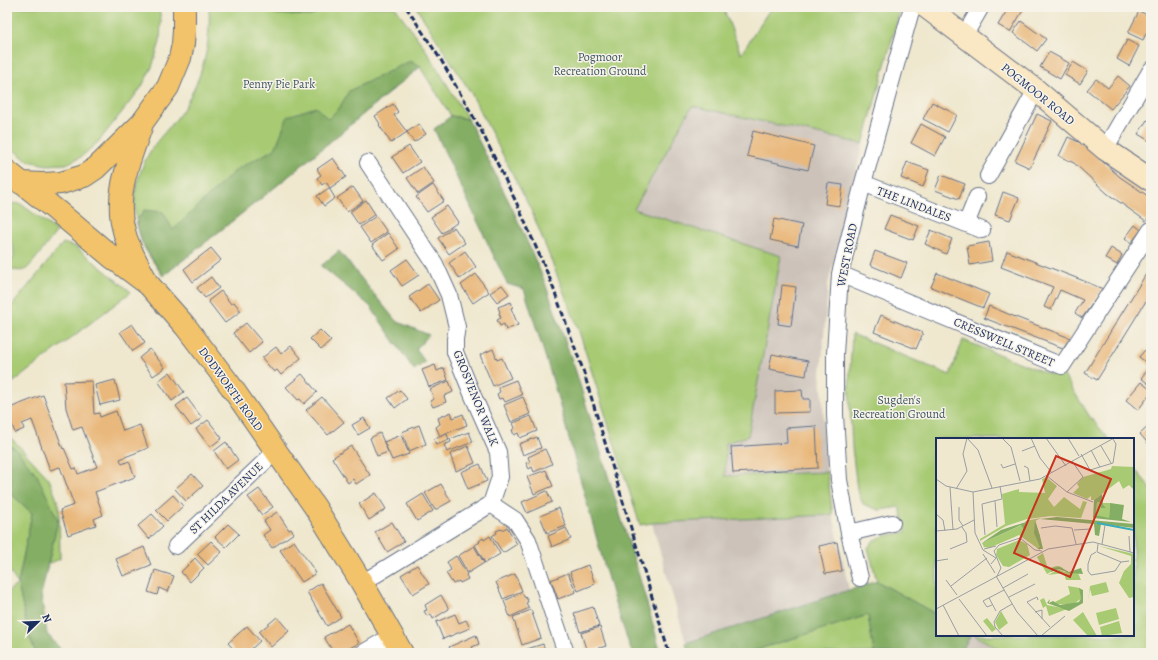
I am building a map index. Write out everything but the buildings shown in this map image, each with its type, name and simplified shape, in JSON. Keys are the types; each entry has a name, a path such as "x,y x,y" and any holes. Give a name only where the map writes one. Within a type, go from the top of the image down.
{"highway":[{"path":"14,177 43,184 61,183 84,176 96,168 142,123 168,87 180,58 183,44 184,7"},
{"path":"142,123 126,169 121,191 120,207 122,223 128,245 149,285"},
{"name":"DODWORTH ROAD","path":"14,177 113,258 149,285 186,327 230,385 315,507 362,583 397,645"}],"street":[{"name":"WEST ROAD","path":"860,578 849,533 839,480 834,415 835,354 840,274 862,184 912,7"},
{"name":"POGMOOR ROAD","path":"926,7 1036,90 1105,149 1151,180"},
{"path":"964,36 981,7"},
{"path":"1105,149 1151,70"},
{"path":"988,176 1036,90"},
{"name":"GROSVENOR WALK","path":"368,163 435,264 449,295 457,327 455,340 456,352 473,396 498,452 500,477 491,504"},
{"name":"THE LINDALES","path":"862,184 982,230"},
{"name":"THE LINDALES","path":"966,224 977,197"},
{"name":"CRESSWELL STREET","path":"840,274 1062,366 1151,230"},
{"name":"ST HILDA AVENUE","path":"176,546 276,451"},
{"path":"362,583 491,504 515,520 528,540 566,653"},
{"path":"849,533 892,523"},
{"path":"363,653 397,645"}],"shaded area":[{"path":"691,106 863,144 828,284 821,373 827,472 833,515 849,590 686,643 652,523 640,525 611,432 634,209"},
{"path":"970,636 976,636 1006,653 960,653"}],"green space":[{"path":"7,7 159,7 161,21 160,42 152,67 141,88 99,141 81,157 66,164 47,165 28,161 7,145"},
{"name":"Penny Pie Park","path":"209,7 395,7 426,50 468,119 451,116 420,67 284,180 163,276 148,254 138,229 135,204 138,179 142,167 155,144 184,108 191,96 201,72 209,35"},
{"path":"278,7 326,7 311,16 275,14"},
{"name":"Pogmoor Recreation Ground","path":"416,7 723,7 741,54 768,12 777,7 901,7 863,144 692,106 634,209 781,256 748,436 726,443 725,476 827,472 833,515 652,523 640,525 578,328 532,212 471,93"},
{"path":"410,61 421,66 284,180 163,276 142,243 136,218 141,216 144,210 163,212 173,230 237,169 275,149 288,116 316,107 328,119 340,107 349,91"},
{"path":"451,116 468,119 514,212 544,280 576,372 640,579 661,653 632,653 613,597 553,381 524,289 507,284 434,129"},
{"path":"7,202 21,204 57,231 25,270 7,270 14,257 13,245 7,236"},
{"path":"63,243 76,247 131,292 7,387 7,312"},
{"path":"339,251 396,321 429,335 416,349 425,362 414,370 370,306 321,266"},
{"name":"Sugden's Recreation Ground","path":"852,334 950,375 963,340 1051,375 1061,371 1090,417 1108,438 936,438 936,614 877,581 868,548 874,540 884,536 906,532 900,507 879,510 863,504 857,489 852,447 849,389"},
{"path":"7,434 49,479 59,505 60,559 48,564 58,520 15,448 7,445"},
{"path":"7,446 15,448 37,475 58,520 41,595 47,634 64,653 36,653 29,637 18,584 32,513 7,490"},
{"path":"1134,468 1151,488 1151,653 1006,653 976,636 1134,636"},
{"path":"7,490 32,513 18,584 7,568"},
{"path":"877,581 936,614 936,636 970,636 960,653 874,653 868,615 746,653 689,653 686,643"},
{"path":"18,584 29,637 36,653 7,653 7,592"},
{"path":"868,615 874,653 746,653"}],"railway":[{"path":"406,7 441,60 481,130 517,204 550,279 583,370 669,653"}]}
